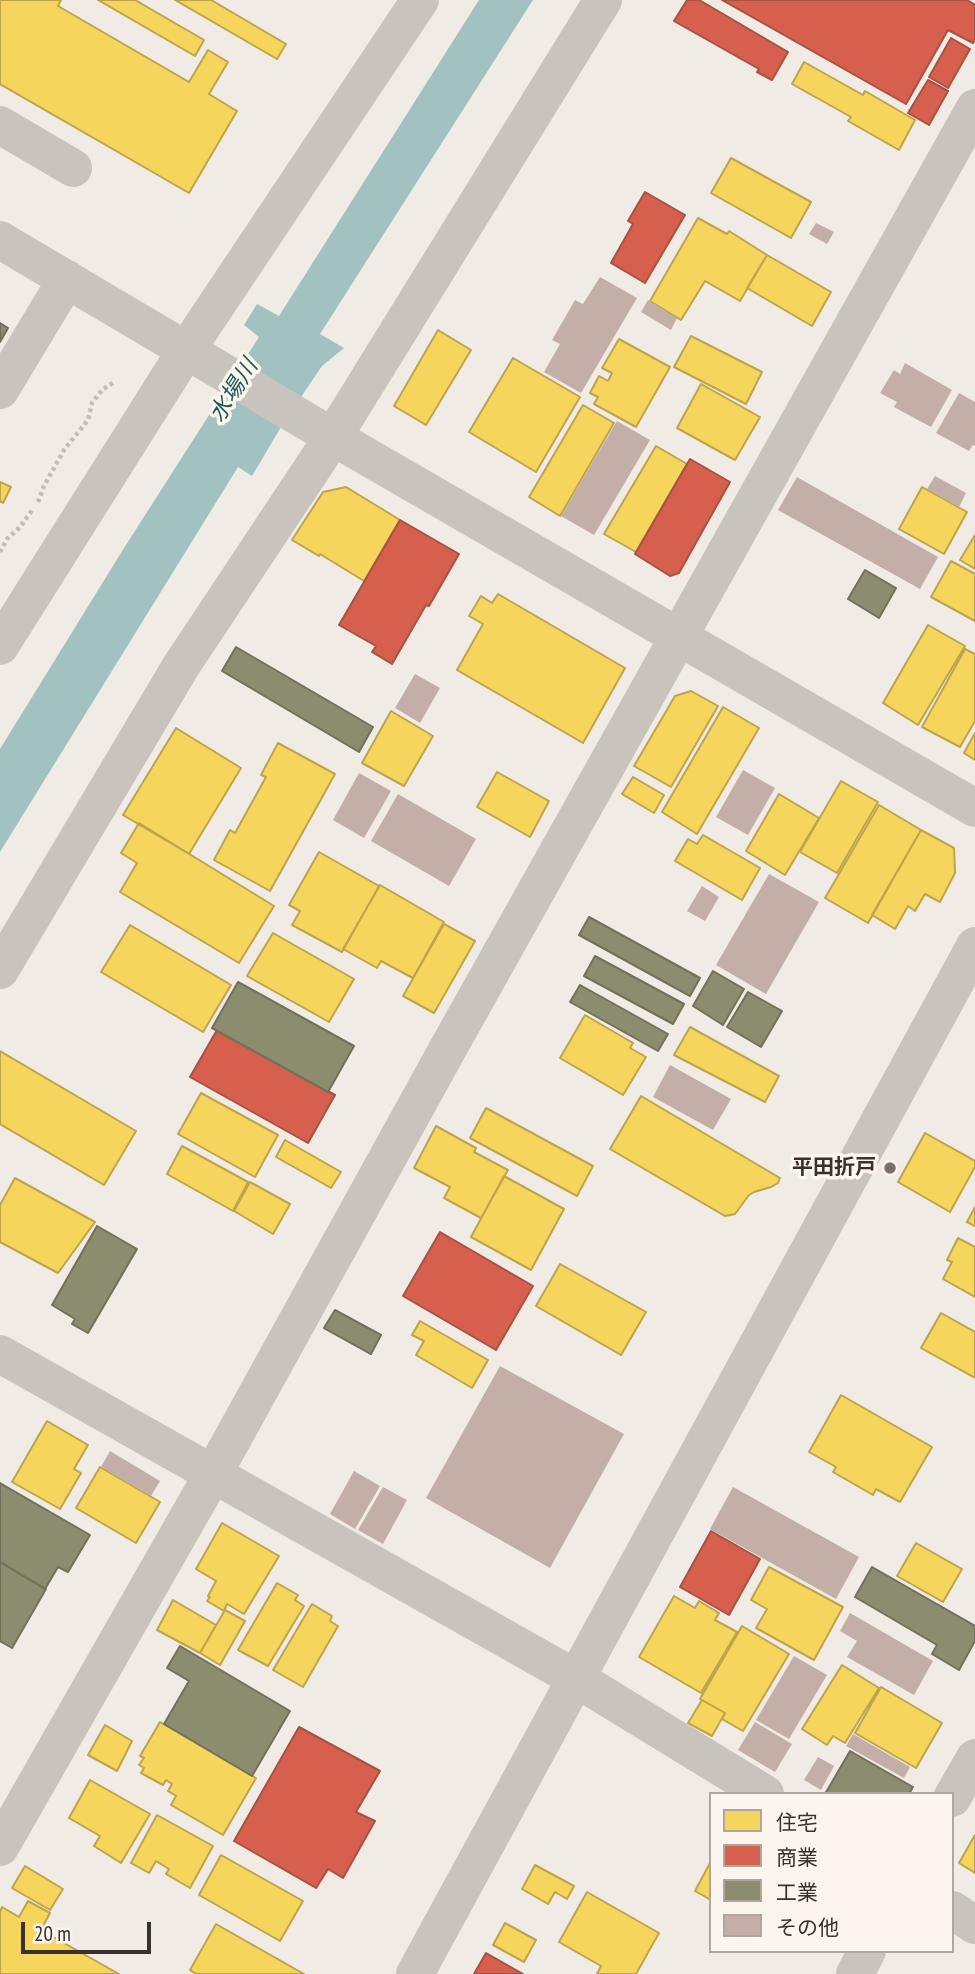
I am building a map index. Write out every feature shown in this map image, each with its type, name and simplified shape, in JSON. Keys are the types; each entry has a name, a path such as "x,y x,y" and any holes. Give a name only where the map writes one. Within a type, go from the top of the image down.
{"street":[{"path":"0,646 198,356 420,0"},
{"path":"0,970 324,431 603,0"},
{"path":"0,1846 214,1474 438,1067 975,108"},
{"path":"0,125 74,168"},
{"path":"0,240 975,808"},
{"path":"0,390 67,279"},
{"path":"415,1974 975,946"},
{"path":"0,1354 577,1679 762,1792"},
{"path":"954,1795 975,1758"},
{"path":"954,1911 975,1925"},
{"path":"855,1974 866,1953"}],"path":[{"path":"0,552 7,539 37,505 64,450 88,420 92,403 102,390 122,378"}],"water":[{"name":"水場川","path":"479,0 533,0 320,334 344,348 322,366 252,476 238,467 0,852 0,749 259,337 244,325 257,304 279,316"}],"building: 住宅":[{"path":"0,0 61,0 58,6 189,82 208,50 228,62 209,94 237,111 189,193 0,84"},
{"path":"98,0 135,0 204,40 195,56"},
{"path":"175,0 211,0 286,44 277,59"},
{"path":"804,62 863,95 865,91 915,120 899,150 848,121 851,117 792,84"},
{"path":"731,158 811,202 791,238 711,193"},
{"path":"698,218 727,234 729,231 767,255 740,301 705,281 681,320 650,301"},
{"path":"767,255 831,292 812,326 747,288"},
{"path":"438,330 471,350 426,425 394,406"},
{"path":"691,336 762,372 746,404 674,367"},
{"path":"619,339 670,367 636,427 594,404 598,397 590,393 599,376 608,381 612,373 602,368"},
{"path":"513,358 580,397 536,472 469,432"},
{"path":"701,384 760,417 735,460 677,428"},
{"path":"583,405 614,423 560,516 529,497"},
{"path":"656,446 687,464 636,552 604,534"},
{"path":"0,482 11,487 3,503 0,501"},
{"path":"346,487 400,520 364,581 292,540 323,492"},
{"path":"922,487 967,512 944,554 899,529"},
{"path":"975,535 975,569 960,560"},
{"path":"951,561 975,574 975,621 931,597"},
{"path":"498,594 625,668 583,743 457,670 483,624 469,616 481,596 492,603"},
{"path":"928,625 965,646 918,725 883,703"},
{"path":"965,649 975,654 975,721 960,747 922,727"},
{"path":"691,691 718,706 671,787 634,766 675,696"},
{"path":"723,707 759,728 697,834 662,812"},
{"path":"391,711 433,736 404,786 362,763"},
{"path":"176,728 241,768 189,854 123,815"},
{"path":"975,733 975,760 964,753"},
{"path":"278,743 335,774 270,891 214,860 230,830 235,833 266,777 261,775"},
{"path":"497,772 549,801 530,837 477,807"},
{"path":"633,777 664,795 654,813 622,794"},
{"path":"841,781 878,802 837,873 800,852"},
{"path":"779,794 819,818 785,875 746,851"},
{"path":"879,805 921,830 868,923 825,898"},
{"path":"139,823 274,906 239,963 120,892 137,863 121,853"},
{"path":"921,830 954,848 955,873 940,902 925,894 915,911 908,906 895,929 872,915"},
{"path":"703,835 760,868 742,900 675,861 688,839 697,844"},
{"path":"319,852 379,886 342,952 292,925 300,911 289,905"},
{"path":"380,885 444,922 413,978 381,961 377,968 343,949"},
{"path":"444,924 475,941 434,1013 403,996"},
{"path":"130,925 231,985 203,1032 101,972"},
{"path":"273,933 354,979 329,1022 247,976"},
{"path":"585,1015 633,1043 630,1048 646,1057 623,1095 560,1058"},
{"path":"690,1027 779,1076 765,1102 674,1055"},
{"path":"0,1051 136,1131 104,1185 0,1124"},
{"path":"201,1093 278,1135 255,1177 178,1134"},
{"path":"641,1096 780,1178 778,1183 749,1195 735,1214 725,1216 610,1149"},
{"path":"486,1108 593,1166 577,1196 470,1138"},
{"path":"436,1126 476,1148 474,1152 508,1170 481,1218 444,1198 450,1187 414,1168"},
{"path":"925,1133 975,1161 975,1167 950,1212 898,1182"},
{"path":"285,1140 341,1172 331,1188 276,1157"},
{"path":"182,1146 248,1182 233,1211 167,1174"},
{"path":"504,1176 564,1209 531,1270 471,1237"},
{"path":"15,1178 95,1222 58,1273 0,1242 0,1205"},
{"path":"250,1182 290,1204 273,1234 234,1211"},
{"path":"975,1207 975,1226 967,1222"},
{"path":"958,1238 975,1247 975,1297 943,1279 952,1262 947,1260"},
{"path":"560,1264 646,1312 621,1355 536,1306"},
{"path":"941,1313 975,1332 975,1378 921,1348"},
{"path":"420,1321 488,1360 472,1388 416,1355 424,1341 412,1335"},
{"path":"841,1395 932,1447 900,1502 876,1489 873,1495 833,1472 836,1467 809,1452"},
{"path":"47,1421 88,1445 74,1469 81,1473 60,1509 12,1482"},
{"path":"100,1467 160,1502 136,1543 76,1508"},
{"path":"222,1523 279,1556 244,1614 227,1604 224,1611 207,1601 216,1581 196,1569"},
{"path":"916,1543 962,1569 943,1602 897,1576"},
{"path":"769,1567 843,1607 814,1660 756,1628 767,1609 751,1600"},
{"path":"277,1583 298,1595 295,1600 304,1606 268,1666 238,1650"},
{"path":"674,1596 695,1608 699,1601 719,1613 715,1620 737,1632 701,1693 639,1657"},
{"path":"173,1600 216,1625 200,1653 157,1630"},
{"path":"312,1604 332,1616 330,1621 338,1626 303,1687 273,1670"},
{"path":"225,1610 245,1621 220,1665 200,1653"},
{"path":"742,1626 789,1654 743,1731 722,1719 725,1713 700,1699"},
{"path":"842,1665 879,1688 845,1743 833,1736 827,1745 802,1729"},
{"path":"881,1687 942,1723 916,1768 855,1733"},
{"path":"702,1700 725,1713 712,1736 688,1723"},
{"path":"160,1722 256,1778 223,1835 171,1805 176,1796 168,1791 172,1784 166,1780 163,1785 141,1773 144,1768 139,1765 144,1758 140,1756"},
{"path":"105,1725 132,1741 117,1771 88,1755"},
{"path":"90,1780 150,1814 121,1863 94,1846 100,1836 69,1818"},
{"path":"157,1815 213,1846 190,1888 166,1874 169,1869 156,1861 149,1873 131,1863"},
{"path":"975,1835 975,1873 959,1863"},
{"path":"221,1855 303,1901 280,1941 199,1895"},
{"path":"535,1865 574,1886 567,1899 555,1892 548,1904 522,1889"},
{"path":"709,1865 709,1899 695,1891"},
{"path":"25,1866 63,1889 50,1910 12,1888"},
{"path":"587,1892 659,1933 636,1974 597,1974 601,1966 559,1942"},
{"path":"28,1901 50,1913 41,1930 119,1974 0,1974 0,1912 2,1907 19,1917"},
{"path":"505,1923 536,1940 524,1962 493,1945"},
{"path":"216,1924 304,1974 196,1974 190,1970"}],"building: 商業":[{"path":"687,0 699,0 788,52 772,80 757,72 759,69 674,21"},
{"path":"722,0 967,0 975,5 975,39 973,43 948,30 906,104"},
{"path":"951,38 970,49 948,88 929,77"},
{"path":"928,80 948,91 929,125 908,113"},
{"path":"645,192 685,215 645,283 611,263 633,224 628,221"},
{"path":"690,459 730,482 679,573 670,576 635,554"},
{"path":"400,520 459,554 392,664 372,652 376,646 339,625"},
{"path":"217,1030 335,1095 308,1143 190,1077"},
{"path":"440,1232 533,1286 496,1350 403,1296"},
{"path":"711,1531 760,1559 729,1615 680,1587"},
{"path":"299,1727 380,1771 356,1812 375,1821 343,1878 328,1869 316,1888 234,1841"},
{"path":"486,1953 523,1974 474,1974"}],"building: 工業":[{"path":"0,323 8,328 0,342"},
{"path":"865,570 896,588 879,618 848,599"},
{"path":"236,647 373,727 359,752 222,671"},
{"path":"589,917 700,978 690,996 579,935"},
{"path":"595,956 684,1004 673,1024 584,976"},
{"path":"713,971 744,989 723,1025 693,1006"},
{"path":"238,982 354,1046 328,1092 212,1028"},
{"path":"580,985 668,1034 658,1051 570,1002"},
{"path":"748,992 782,1011 761,1047 727,1027"},
{"path":"97,1226 137,1249 88,1333 72,1324 75,1319 52,1305"},
{"path":"335,1310 381,1335 371,1354 324,1328"},
{"path":"0,1483 90,1535 68,1572 58,1567 45,1589 0,1562"},
{"path":"0,1562 46,1589 12,1648 0,1641"},
{"path":"872,1567 975,1626 975,1641 959,1670 932,1654 937,1645 855,1597"},
{"path":"180,1646 290,1711 252,1776 164,1724 189,1681 167,1668"},
{"path":"850,1751 913,1787 910,1792 826,1792"}],"building: その他":[{"path":"816,223 834,232 827,244 809,234"},
{"path":"600,277 637,298 581,393 544,372 560,344 552,340 575,300 583,304"},
{"path":"648,300 677,318 671,330 641,312"},
{"path":"905,363 952,390 931,427 894,407 897,402 880,393 894,370 900,374"},
{"path":"959,393 975,402 975,446 969,451 936,433"},
{"path":"617,421 650,440 594,535 561,516"},
{"path":"935,476 966,493 959,507 927,489"},
{"path":"797,477 938,557 920,589 778,510"},
{"path":"415,674 440,688 420,723 395,708"},
{"path":"743,770 775,788 748,835 716,817"},
{"path":"359,773 391,791 364,838 333,820"},
{"path":"398,794 476,839 449,886 371,841"},
{"path":"769,874 819,902 766,994 716,965"},
{"path":"702,886 719,897 705,921 687,911"},
{"path":"670,1065 731,1099 713,1130 653,1097"},
{"path":"500,1366 624,1434 550,1568 426,1498"},
{"path":"110,1451 160,1481 151,1496 101,1467"},
{"path":"354,1471 380,1486 355,1529 330,1514"},
{"path":"383,1487 407,1500 383,1544 358,1530"},
{"path":"733,1487 859,1557 836,1599 710,1529"},
{"path":"850,1613 933,1661 914,1695 847,1657 857,1641 840,1631"},
{"path":"794,1656 827,1675 789,1739 756,1720"},
{"path":"755,1722 792,1744 775,1772 738,1750"},
{"path":"853,1734 910,1767 904,1778 846,1746"},
{"path":"818,1757 834,1766 821,1790 804,1780"}],"place":[{"name":"平田折戸","path":"890,1168"}]}
